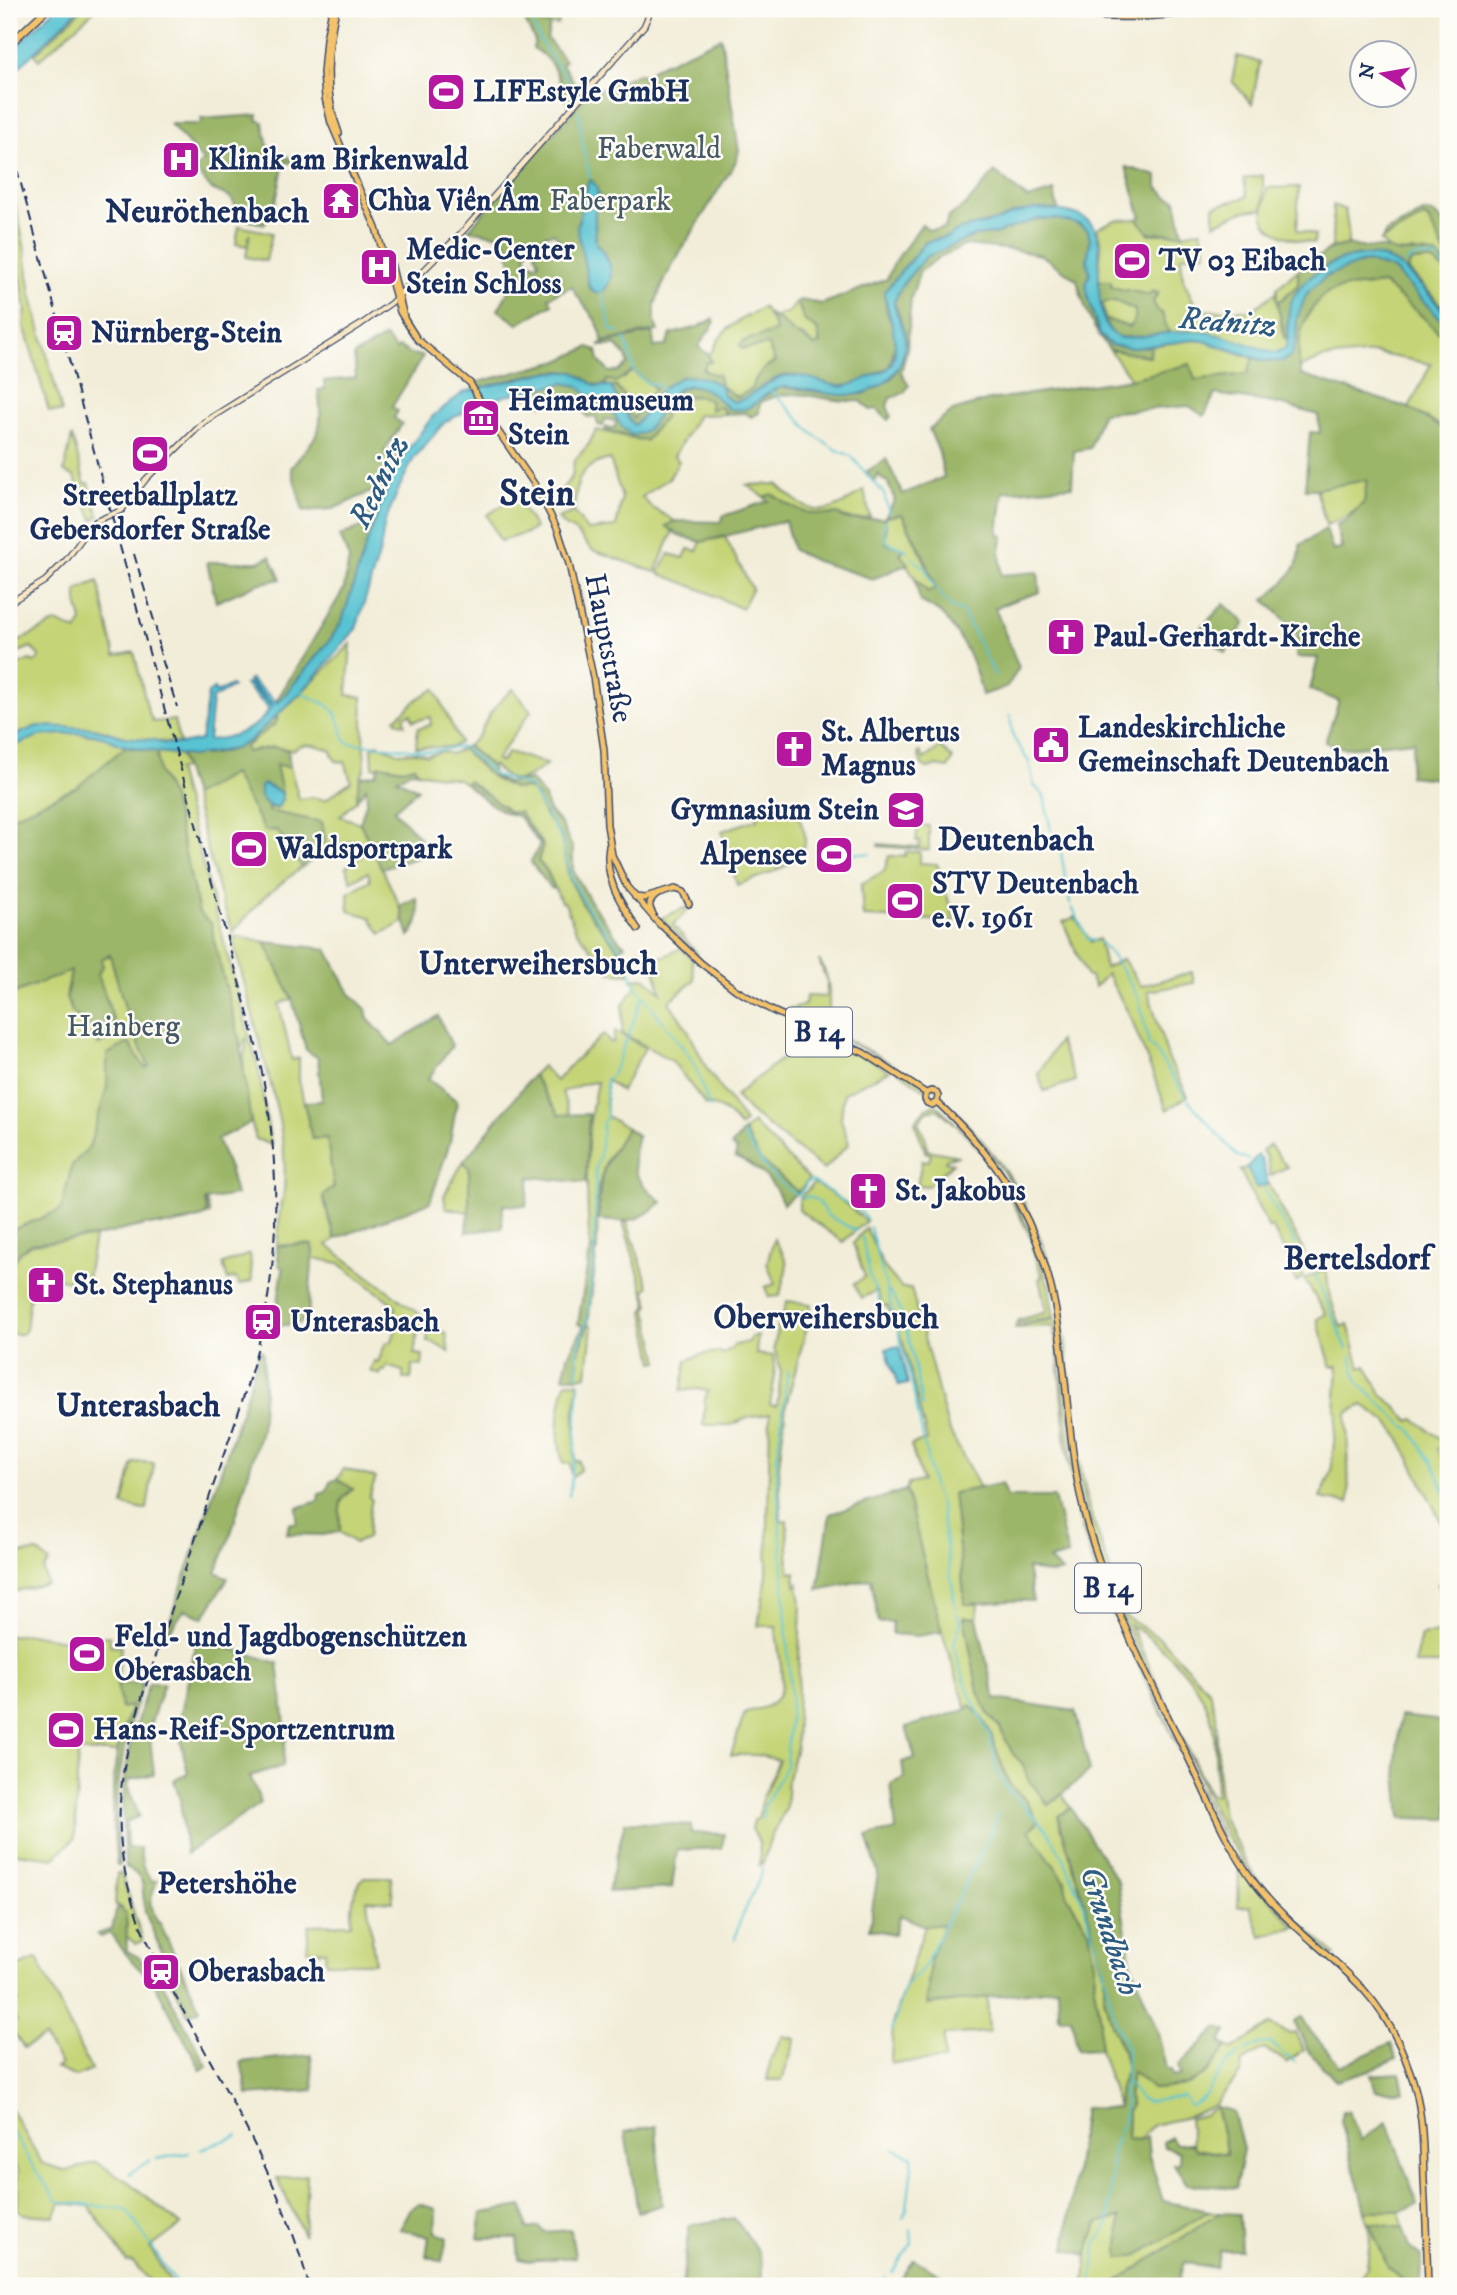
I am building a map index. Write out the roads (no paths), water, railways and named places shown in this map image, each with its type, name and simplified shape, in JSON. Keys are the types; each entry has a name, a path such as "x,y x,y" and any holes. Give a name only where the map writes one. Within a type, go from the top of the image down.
{"highway":[{"path":"9,43 41,9"},
{"path":"9,43 47,9"}],"main road":[{"name":"B 14","path":"334,9 328,63 330,104 337,130 378,225 398,297"},
{"path":"9,603 45,581 67,559 94,522 122,510 146,479 204,422 371,318 398,297 475,218 644,26 650,12 664,9"},
{"path":"1049,9 1116,19 1160,17 1214,9"},
{"name":"Hauptstraße","path":"398,297 404,318 417,339 455,368 473,389 544,500 565,549 593,677 604,750 609,843 622,879 633,896 711,972 736,990 771,1010 864,1053 926,1093"},
{"path":"609,843 613,888 638,929"},
{"path":"613,888 614,879 622,879"},
{"path":"633,896 641,898 679,889 686,895 689,904"},
{"path":"650,912 651,900 657,894"},
{"path":"936,1092 939,1098 937,1102 932,1105 927,1103 926,1093 936,1092"},
{"name":"B 14","path":"937,1102 989,1156 1008,1182 1038,1242 1056,1311 1071,1446 1079,1492 1105,1581 1125,1628 1240,1860 1256,1884 1285,1917 1364,1990 1391,2029 1410,2071 1422,2122 1429,2286"}],"water":[{"path":"55,9 79,9 9,77 9,53"},
{"path":"591,180 597,191 596,244 608,261 611,274 602,292 595,293 589,287 577,227"},
{"path":"1034,209 1063,211 1082,217 1093,226 1098,238 1099,291 1103,317 1110,331 1120,338 1182,331 1201,332 1275,353 1286,348 1289,307 1305,282 1329,265 1357,256 1384,258 1401,267 1448,316 1448,327 1393,269 1368,262 1326,276 1307,293 1297,318 1292,355 1283,361 1265,361 1204,341 1133,348 1111,345 1100,335 1088,298 1088,230 1079,224 1056,219 1037,219 994,234 974,236 926,257 903,283 894,302 905,334 900,363 886,381 866,392 841,395 781,387 750,407 729,409 708,391 695,386 684,386 668,399 649,427 642,433 632,435 623,428 607,404 589,396 578,386 564,383 488,400 445,422 414,458 385,521 380,551 356,629 302,692 250,740 234,749 193,756 121,745 102,736 76,733 39,736 9,748 9,738 37,726 93,728 162,743 180,744 201,740 208,693 214,689 216,693 231,685 233,687 212,699 208,740 234,735 258,722 269,709 245,685 248,683 273,705 248,681 250,679 278,703 330,640 342,621 367,542 393,474 433,416 464,392 546,372 574,372 596,386 610,386 634,425 666,386 682,377 710,380 721,386 723,395 731,401 743,399 778,378 790,375 837,386 852,384 883,372 892,363 895,344 884,292 926,242 947,237 961,229"},
{"path":"264,784 282,793 278,808 269,806 260,797 260,786"},
{"path":"1258,1155 1262,1160 1268,1184 1256,1188 1247,1167"},
{"path":"899,1346 908,1384 898,1386 886,1349"}],"waterway":[{"path":"526,9 541,42 573,88 576,98"},
{"path":"579,112 590,178"},
{"path":"1405,264 1417,257 1430,257 1439,259 1448,271"},
{"path":"602,292 611,330 620,332"},
{"path":"625,340 633,370 646,382 663,391"},
{"path":"772,391 812,433 851,456 884,494 889,513"},
{"path":"886,519 884,531 887,542 908,551"},
{"path":"911,557 925,568 934,586 950,606 963,612 995,675"},
{"name":"Grundbach","path":"300,691 334,711 345,741 429,751 463,747 496,776 529,786 560,837 572,880 587,907 618,946 638,989 695,1066 710,1108"},
{"path":"1010,715 1013,737 1029,762 1034,785 1044,796 1051,831"},
{"path":"1061,852 1070,904"},
{"path":"846,857 857,853 870,854"},
{"path":"837,856 844,858"},
{"path":"1072,907 1088,939 1094,941"},
{"path":"1099,942 1125,974"},
{"path":"1126,976 1138,997"},
{"path":"628,1036 642,998"},
{"path":"1139,999 1149,1045 1186,1097"},
{"path":"607,1079 612,1075 627,1038"},
{"path":"604,1121 607,1117 606,1080"},
{"path":"1188,1100 1237,1156 1248,1159"},
{"path":"578,1375 577,1353 587,1320 594,1253 596,1166 600,1155 603,1122"},
{"name":"Grundbach","path":"743,1134 766,1168 797,1195 807,1182 813,1181 862,1213 867,1220"},
{"path":"1263,1187 1296,1245"},
{"path":"803,1199 809,1196 818,1201 827,1215 856,1231"},
{"name":"Grundbach","path":"870,1227 911,1380 933,1486 940,1505 956,1610"},
{"path":"862,1237 870,1276 881,1305"},
{"path":"1315,1274 1347,1349"},
{"path":"888,1291 900,1310 905,1326 922,1406"},
{"path":"1351,1356 1358,1383 1403,1424"},
{"path":"762,1819 764,1807 786,1766 791,1700 776,1464 788,1371"},
{"path":"569,1496 579,1383"},
{"path":"1405,1427 1411,1430 1435,1468 1448,1499"},
{"name":"Grundbach","path":"956,1613 961,1622 954,1644 955,1652 969,1693 990,1736 997,1770 1004,1785 1046,1829 1062,1855 1081,1898 1100,1956 1116,2025 1127,2047 1123,2093 1126,2104 1123,2122 1113,2149 1109,2224 1096,2243 1092,2286"},
{"path":"892,2031 905,1985 922,1970 991,1833 997,1814"},
{"path":"735,1939 738,1926 762,1873 762,1867"},
{"path":"1245,2051 1259,2044 1270,2043 1295,2062"},
{"path":"1127,2082 1140,2099 1149,2102 1184,2096 1192,2106 1204,2096 1226,2065 1240,2054"},
{"path":"9,2126 32,2165"},
{"path":"201,2150 238,2135"},
{"path":"894,2149 913,2157 907,2209 903,2218"},
{"path":"156,2159 189,2153"},
{"path":"129,2174 150,2160"},
{"path":"33,2167 55,2197"},
{"path":"56,2199 61,2202 126,2209 178,2286"},
{"path":"892,2272 912,2243 911,2230"},
{"path":"879,2286 886,2277"}],"railway":[{"path":"9,140 253,1033 262,1071 273,1148 275,1226 267,1303 259,1342 243,1398 132,1732 120,1805 121,1843 127,1883 141,1927 256,2148 295,2239 309,2286"},
{"path":"134,554 161,654"},
{"path":"158,646 177,707"}],"place":[{"name":"LIFEstyle GmbH","path":"446,92"},
{"name":"Klinik am Birkenwald","path":"181,160"},
{"name":"Chùa Viên Âm","path":"341,201"},
{"name":"TV 03 Eibach","path":"1132,261"},
{"name":"Medic-Center Stein Schloss","path":"379,267"},
{"name":"Nürnberg-Stein","path":"64,333"},
{"name":"Heimatmuseum Stein","path":"481,418"},
{"name":"Streetballplatz Gebersdorfer Straße","path":"150,454"},
{"name":"Paul-Gerhardt-Kirche","path":"1066,637"},
{"name":"Landeskirchliche Gemeinschaft Deutenbach","path":"1051,745"},
{"name":"St. Albertus Magnus","path":"794,749"},
{"name":"Gymnasium Stein","path":"906,810"},
{"name":"Waldsportpark","path":"249,849"},
{"name":"Alpensee","path":"834,855"},
{"name":"STV Deutenbach e.V. 1961","path":"905,901"},
{"name":"St. Jakobus","path":"868,1191"},
{"name":"St. Stephanus","path":"46,1285"},
{"name":"Unterasbach","path":"263,1322"},
{"name":"Feld- und Jagdbogenschützen Oberasbach","path":"87,1654"},
{"name":"Hans-Reif-Sportzentrum","path":"66,1730"},
{"name":"Oberasbach","path":"161,1972"}],"district":[{"name":"Neuröthenbach","path":"207,212"},
{"name":"Stein","path":"537,494"},
{"name":"Deutenbach","path":"1016,840"},
{"name":"Unterweihersbuch","path":"538,964"},
{"name":"Bertelsdorf","path":"1357,1259"},
{"name":"Oberweihersbuch","path":"826,1318"},
{"name":"Unterasbach","path":"138,1406"},
{"name":"Petershöhe","path":"227,1884"}],"park label":[{"name":"Faberwald","path":"659,149"},
{"name":"Faberpark","path":"610,201"},
{"name":"Hainberg","path":"123,1027"}],"water label":[{"name":"Rednitz","path":"1228,323"},
{"name":"Rednitz","path":"380,482"}]}
